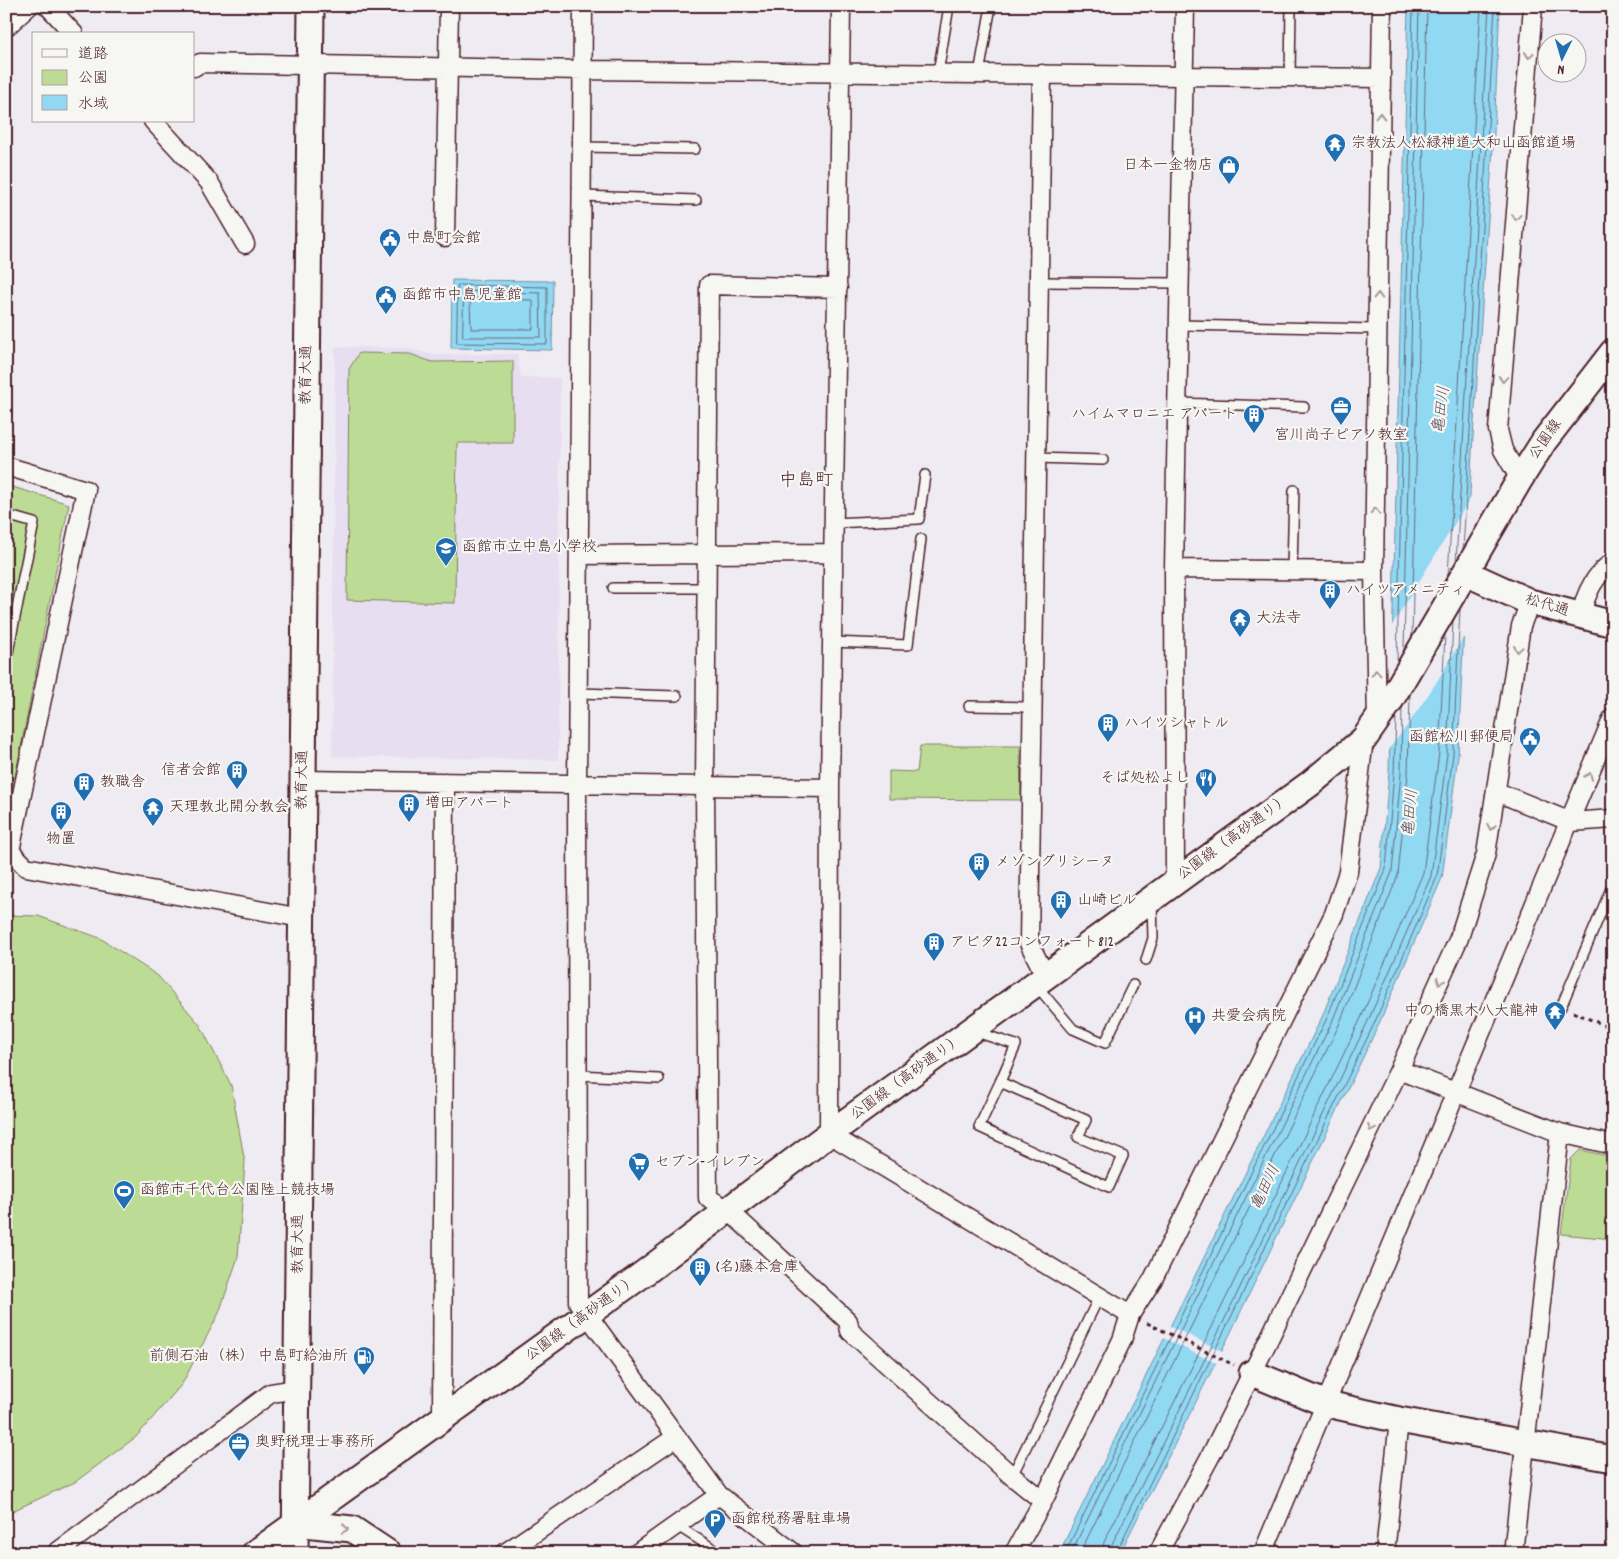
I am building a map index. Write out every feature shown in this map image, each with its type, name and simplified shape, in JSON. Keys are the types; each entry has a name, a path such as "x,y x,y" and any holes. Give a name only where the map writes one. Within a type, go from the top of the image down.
{"street":[{"path":"6,27 29,6"},
{"path":"48,6 72,32"},
{"name":"教育大通","path":"295,1553 311,6"},
{"path":"445,237 449,6"},
{"path":"583,6 577,784 578,1302 719,1495 794,1553"},
{"path":"841,6 830,788 829,1134 1136,1318"},
{"path":"1175,880 1174,569 1184,6"},
{"path":"1014,1553 1043,1501 1122,1340 1136,1318 1153,1279 1334,914 1348,872 1361,776 1376,721 1374,571 1382,6"},
{"path":"1520,479 1503,450 1498,430 1533,6"},
{"path":"195,66 200,63 584,70 1381,78"},
{"path":"1040,979 1029,943 1042,74"},
{"path":"155,122 209,182 245,244"},
{"path":"838,288 710,285 705,786 708,1198 728,1210 848,1321 850,1331 1012,1476 1043,1501"},
{"name":"公園線","path":"1487,535 1544,441 1613,352"},
{"path":"6,466 86,490 8,849 26,867 301,918"},
{"name":"公園線（高砂通り）","path":"255,1553 587,1315 829,1134 1310,783 1376,721 1474,577 1487,535"},
{"path":"579,555 708,556 833,553"},
{"path":"1581,616 1585,596 1605,568 1613,562"},
{"path":"1174,569 1374,571"},
{"name":"松代通","path":"1474,577 1530,602 1613,624"},
{"path":"1158,1553 1211,1455 1246,1371 1399,1070 1460,938 1486,854 1521,626 1530,602"},
{"path":"1267,1552 1613,717"},
{"path":"302,780 830,788"},
{"path":"442,1419 445,782"},
{"path":"1497,792 1571,822 1613,819"},
{"path":"1399,1070 1456,1094 1560,1133 1613,1145"},
{"path":"1513,1553 1560,1133"},
{"path":"1246,1371 1328,1404 1399,1420 1613,1459"},
{"path":"56,1553 271,1393 297,1389"},
{"path":"1385,1553 1399,1420"},
{"path":"505,1553 676,1436"},
{"path":"637,1553 719,1495"},
{"path":"296,1523 311,1553"},
{"path":"296,1523 352,1529 388,1553"}],"lane":[{"path":"938,73 949,6"},
{"path":"978,74 991,6"},
{"path":"1290,77 1291,6"},
{"path":"583,146 695,149"},
{"path":"582,196 696,200"},
{"path":"1039,282 1180,283"},
{"path":"1179,325 1377,328"},
{"path":"1177,403 1304,407"},
{"path":"1036,458 1103,460"},
{"path":"834,523 919,519 925,475"},
{"path":"1292,570 1294,490"},
{"path":"6,515 34,523 6,662"},
{"path":"832,642 908,645 921,539"},
{"path":"613,588 707,588"},
{"path":"579,693 677,696"},
{"path":"970,706 1032,707"},
{"path":"1561,1007 1613,884"},
{"path":"1146,960 1154,938 1152,898"},
{"path":"1040,979 1073,1029 1105,1044 1133,985"},
{"path":"972,1031 1016,1045 979,1126 1108,1187 1123,1156 1078,1137 1086,1120 1000,1082"},
{"path":"577,1075 659,1079"},
{"path":"1012,1476 1100,1295"},
{"path":"676,1526 720,1553"}],"path":[{"path":"1561,1007 1613,1029"},
{"path":"1136,1318 1246,1371"}],"shaded area":[{"name":"函館市立中島小学校","path":"335,347 405,348 434,355 517,354 521,377 560,378 558,760 332,756"}],"green space":[{"path":"359,353 410,354 432,362 513,361 513,443 457,443 455,603 347,600 349,369"},
{"path":"6,485 69,504 6,823"},
{"path":"920,746 1020,746 1021,800 889,799 889,771 917,772"},
{"name":"函館市千代台公園陸上競技場","path":"6,915 38,916 100,938 158,976 200,1025 231,1085 245,1163 238,1257 219,1313 182,1384 136,1437 75,1482 6,1514"},
{"path":"1580,1150 1613,1157 1613,1239 1561,1234 1571,1159"}],"water":[{"name":"亀田川","path":"1408,6 1500,6 1494,133 1472,452 1458,755 1442,878 1378,1026 1230,1334 1120,1553 1059,1553 1322,1017 1381,868 1389,772"},
{"path":"452,280 553,281 552,350 451,348"}],"pier":[{"path":"1473,494 1466,633 1434,686 1388,750 1391,627"},
{"path":"1169,1326 1224,1352 1218,1364 1163,1338"}],"place":[{"name":"宗教法人松緑神道大和山函館道場","path":"1335,163"},
{"name":"日本一金物店","path":"1229,185"},
{"name":"中島町会館","path":"390,258"},
{"name":"函館市中島児童館","path":"386,315"},
{"name":"宮川尚子ピアノ教室","path":"1341,426"},
{"name":"ハイムマロニエ アパート","path":"1254,434"},
{"name":"函館市立中島小学校","path":"446,567"},
{"name":"ハイツアメニティ","path":"1330,610"},
{"name":"大法寺","path":"1240,638"},
{"name":"ハイツシャトル","path":"1108,743"},
{"name":"函館松川郵便局","path":"1530,757"},
{"name":"信者会館","path":"237,790"},
{"name":"そば処松よし","path":"1206,798"},
{"name":"教職舎","path":"84,802"},
{"name":"増田アパート","path":"409,823"},
{"name":"天理教北開分教会","path":"153,827"},
{"name":"物置","path":"61,831"},
{"name":"メゾングリシーヌ","path":"979,882"},
{"name":"山崎ビル","path":"1061,920"},
{"name":"アビタ22コンフォート812","path":"934,962"},
{"name":"中の橋黒木八大龍神","path":"1555,1031"},
{"name":"共愛会病院","path":"1195,1036"},
{"name":"セブン-イレブン","path":"639,1182"},
{"name":"函館市千代台公園陸上競技場","path":"124,1210"},
{"name":"(名)藤本倉庫","path":"700,1287"},
{"name":"前側石油（株） 中島町給油所","path":"364,1376"},
{"name":"奥野税理士事務所","path":"239,1462"},
{"name":"函館税務署駐車場","path":"715,1539"}],"district":[{"name":"中島町","path":"806,481"}]}
